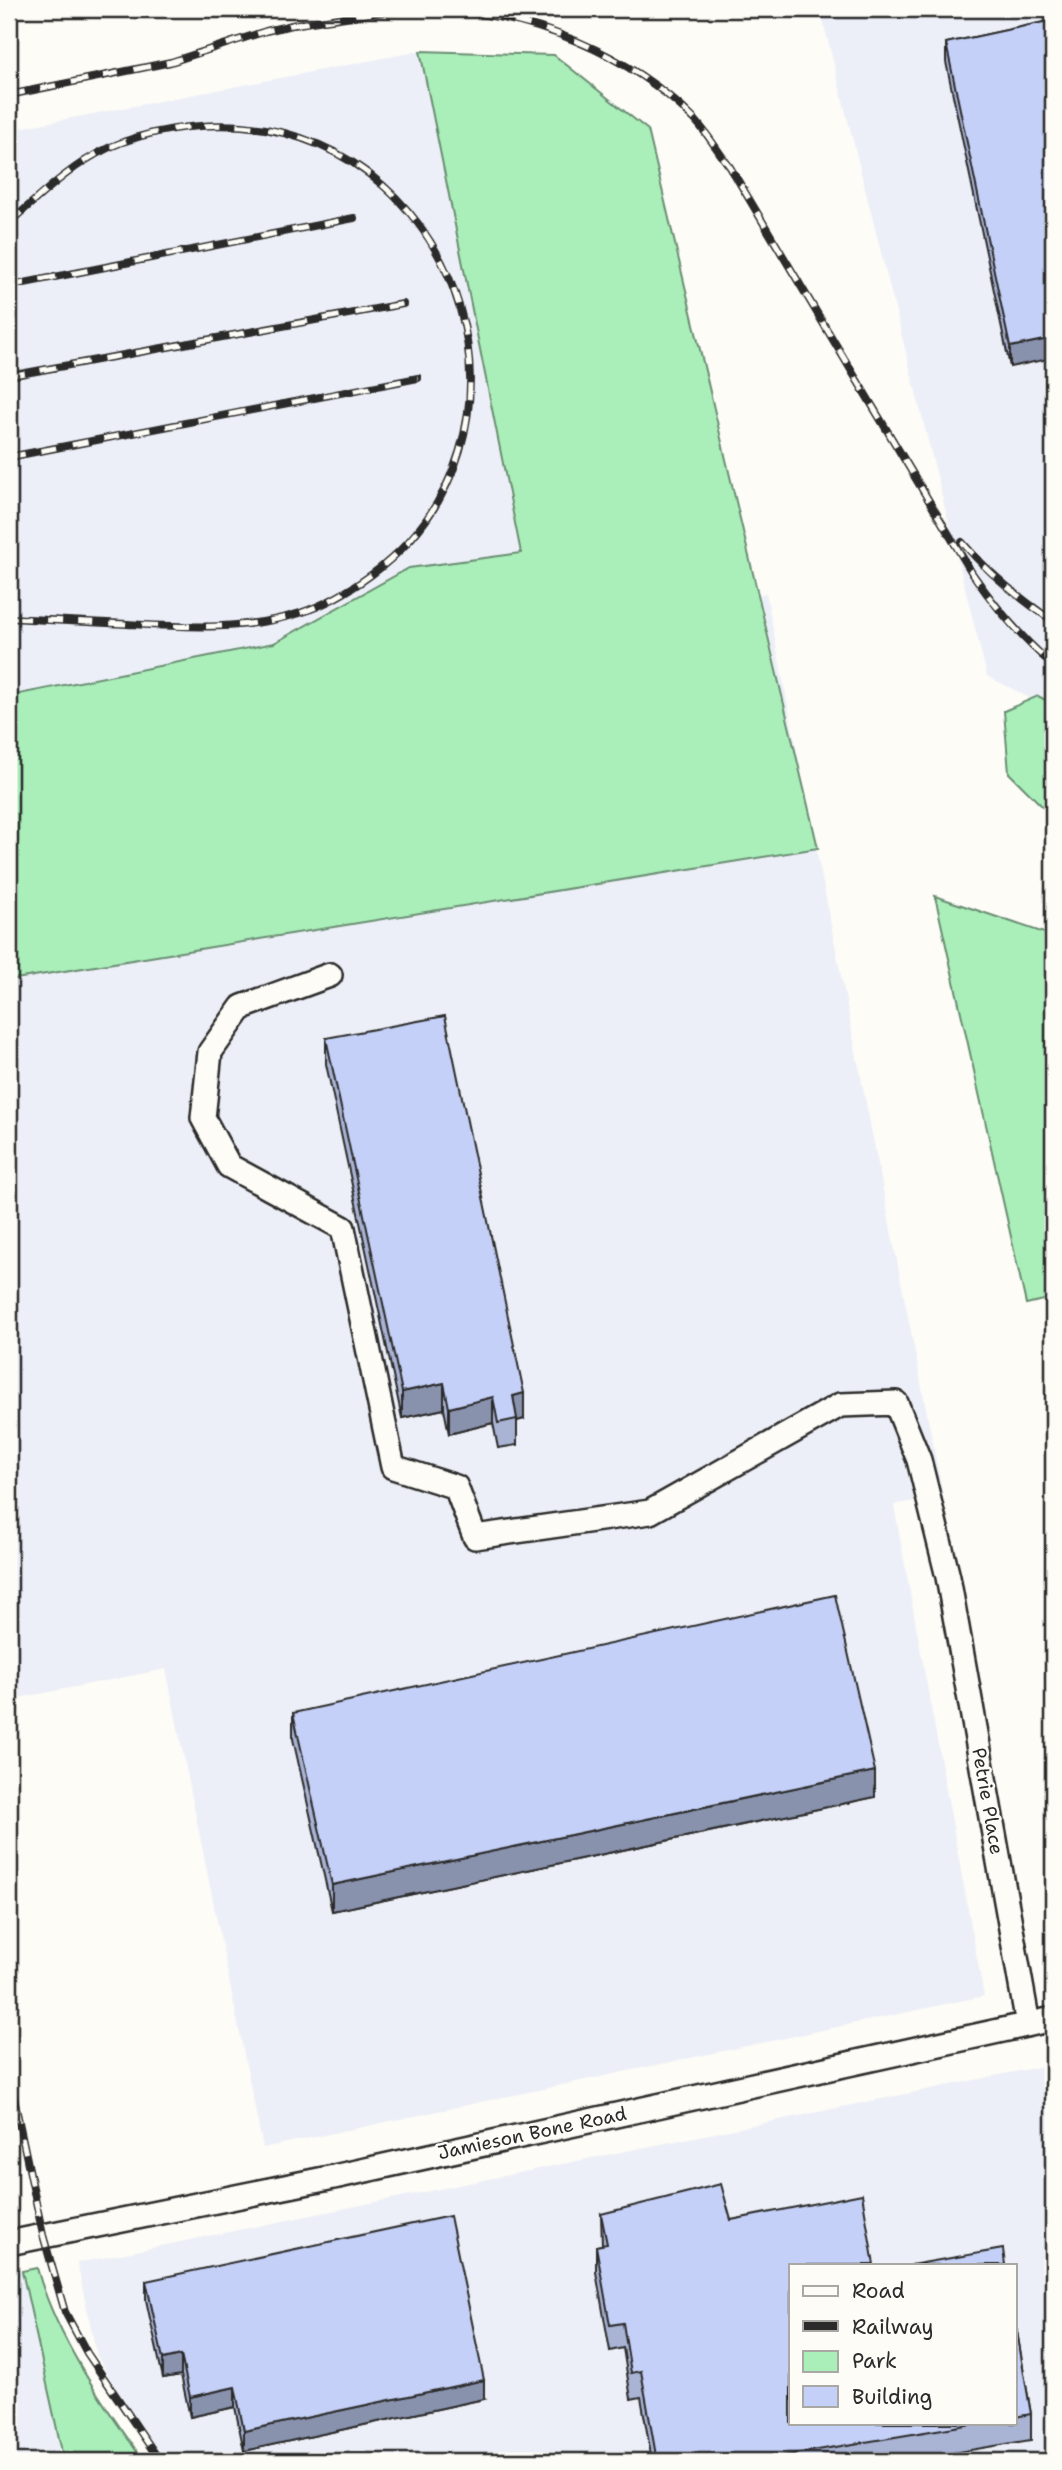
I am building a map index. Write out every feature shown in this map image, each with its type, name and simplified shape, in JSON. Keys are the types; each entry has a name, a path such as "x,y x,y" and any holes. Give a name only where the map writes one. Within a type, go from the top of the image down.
{"street":[{"name":"Petrie Place","path":"330,975 242,1007 210,1052 203,1118 229,1166 343,1228 393,1467 456,1487 475,1537 650,1512 840,1405 896,1403 919,1460 948,1577 1028,2024"},
{"name":"Jamieson Bone Road","path":"9,2243 334,2177 1053,2019"}],"shaded area":[{"path":"820,9 1053,9 1053,710 987,676"},
{"path":"420,51 536,635 766,593 943,1495 894,1505 984,1996 263,2148 166,1669 9,1700 9,130"},
{"path":"1053,2064 1053,2461 168,2461 146,2439 97,2356 77,2263"},
{"path":"22,2271 64,2461 9,2461 9,2274"}],"green space":[{"path":"420,51 554,55 648,130 818,848 9,980 9,696 274,643 409,568 521,553"},
{"path":"1038,696 1053,704 1053,817 1009,773 1004,711"},
{"path":"935,896 1053,936 1053,1298 1026,1304"},
{"path":"37,2268 68,2344 97,2393 144,2461 64,2461 22,2271"}],"building":[{"path":"1053,20 1053,338 1010,347 946,43"},
{"path":"445,1016 524,1393 513,1396 517,1419 498,1423 493,1397 449,1408 444,1383 402,1392 326,1038"},
{"path":"835,1595 875,1771 332,1885 293,1713"},
{"path":"721,2184 731,2220 862,2194 874,2264 789,2264 789,2424 972,2424 753,2461 657,2461 641,2371 631,2373 623,2323 610,2325 596,2246 607,2244 601,2214"},
{"path":"450,2216 484,2380 244,2431 235,2387 190,2397 181,2355 163,2359 146,2281"},
{"path":"1003,2249 1005,2264 917,2264"},
{"path":"1016,2326 1031,2414 1016,2417"}],"railway":[{"path":"292,25 404,11 476,13 545,29 578,42 641,75 669,96 700,125 730,167 972,573 1009,622 1053,665"},
{"path":"9,95 171,62 266,31 301,23"},
{"path":"9,223 56,182 94,155 123,142 156,132 190,127 242,126 320,145 383,185 430,241 460,307 470,379 460,451 427,518 371,575 328,602 279,619 236,625 171,626 9,618"},
{"path":"9,286 354,218"},
{"path":"9,376 403,304"},
{"path":"9,457 418,378"},
{"path":"962,542 1005,585 1053,621"},
{"path":"9,2075 43,2235 65,2312 87,2353 160,2461"}]}
